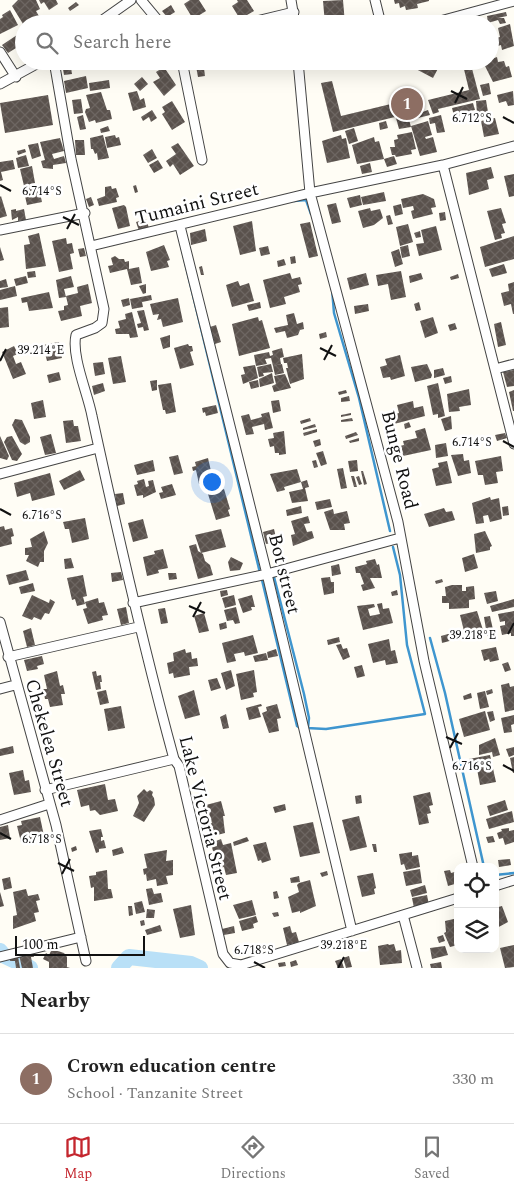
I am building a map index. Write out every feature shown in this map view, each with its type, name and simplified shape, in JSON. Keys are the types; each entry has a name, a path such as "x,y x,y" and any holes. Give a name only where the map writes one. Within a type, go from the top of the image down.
{"street":[{"path":"110,15 131,0"},
{"path":"141,0 154,15"},
{"path":"291,0 294,15"},
{"path":"375,0 379,15"},
{"path":"461,15 514,0"},
{"path":"282,15 294,12"},
{"path":"0,52 16,77"},
{"path":"0,84 27,70"},
{"path":"0,474 98,448 74,341 76,335 95,328 104,318 85,213 71,158 56,70"},
{"path":"184,70 202,160"},
{"name":"Bunge Road","path":"299,70 310,192 363,387 400,538 424,661 472,863"},
{"name":"Tumaini Street","path":"91,246 180,226 310,192 444,165 514,146"},
{"path":"444,165 514,444"},
{"path":"0,230 85,213"},
{"name":"Bot street","path":"180,226 268,574 352,931"},
{"path":"495,368 514,364"},
{"name":"Lake Victoria Street","path":"98,448 138,627 174,759 179,766 223,954 230,963 241,965 454,899"},
{"path":"133,603 268,574 400,538"},
{"name":"Chekelea Street","path":"0,622 15,685 49,804 86,961"},
{"path":"8,657 138,627"},
{"path":"0,689 15,685"},
{"path":"45,790 174,759"},
{"path":"0,820 49,804"},
{"path":"499,885 514,880"},
{"path":"403,915 418,968"},
{"path":"0,957 81,937"}],"building":[{"path":"18,0 36,0 40,9 36,11 38,15 18,15 12,6"},
{"path":"39,0 56,0 58,4 49,10 44,2 41,4"},
{"path":"190,0 199,0 206,11 200,15 191,15 184,4"},
{"path":"237,0 247,0 254,11 247,15 238,15 232,6 238,2"},
{"path":"343,0 344,15 324,15 323,1"},
{"path":"394,0 429,1 417,4 418,8 406,10 405,6 400,8 399,3 395,4"},
{"path":"76,2 79,5 70,11 68,8"},
{"path":"171,5 175,12 165,15 162,11"},
{"path":"10,10 15,19 15,26 0,34 0,19 3,17 2,15"},
{"path":"506,12 507,16 499,18 499,15 492,15"},
{"path":"499,18 504,18 506,23 500,24"},
{"path":"510,24 514,46 502,50 501,45 499,46 499,28"},
{"path":"15,36 15,49 8,53 2,45"},
{"path":"504,61 506,67 509,66 512,77 493,82 487,70 499,70 499,62"},
{"path":"63,70 71,70 72,74 64,75"},
{"path":"166,70 176,85 164,96 153,82 160,78 156,72"},
{"path":"197,70 204,70 205,76 198,77"},
{"path":"418,70 437,70 433,78"},
{"path":"464,70 472,70 480,99 438,109 439,112 433,114 428,100 469,90"},
{"path":"86,76 88,88 66,93 64,81"},
{"path":"142,77 148,84 140,91 134,84"},
{"path":"109,80 110,88 90,91 89,83"},
{"path":"332,81 341,116 420,97 424,110 333,132 321,83"},
{"path":"489,83 491,94 483,96 480,85"},
{"path":"137,91 140,100 144,98 146,107 133,111 128,93"},
{"path":"513,91 514,105 508,106 506,101 499,103 497,95"},
{"path":"101,92 107,110 110,110 112,119 96,123 95,120 89,122 85,112 86,109 90,108 86,95"},
{"path":"48,95 53,125 5,133 0,103"},
{"path":"81,99 83,113 74,114 72,100"},
{"path":"486,100 488,112 477,113 476,101"},
{"path":"172,101 185,122 172,130 162,114 165,112 162,107"},
{"path":"473,103 475,110 470,111 470,114 454,116 452,108"},
{"path":"152,110 157,118 151,122 149,117 143,121 141,117"},
{"path":"428,110 430,115 418,118 417,114"},
{"path":"83,115 86,129 80,130 77,117"},
{"path":"441,115 445,132 437,133 435,123 430,124 429,118"},
{"path":"408,116 411,127 399,129 396,118"},
{"path":"495,118 499,134 484,137 481,121"},
{"path":"386,121 388,128 380,130 379,123"},
{"path":"428,121 432,135 425,137 426,139 433,137 437,152 420,156 411,126"},
{"path":"108,126 110,131 101,133 100,129"},
{"path":"354,128 358,141 349,144 345,131"},
{"path":"412,132 416,149 411,150 412,154 396,157 392,155 390,147 395,147 394,140 398,139 397,135"},
{"path":"103,135 109,158 98,160 97,153 95,154 93,149 91,149 90,138"},
{"path":"115,135 116,138 119,137 121,145 107,148 105,137"},
{"path":"341,135 342,139 346,138 350,158 327,163 322,141"},
{"path":"374,137 375,142 379,141 384,159 357,164 352,145"},
{"path":"60,138 64,151 52,154 54,159 64,156 66,163 53,165 53,169 43,168 41,161 45,160 40,142"},
{"path":"75,140 84,140 85,155 76,155"},
{"path":"38,143 41,156 32,159 28,145"},
{"path":"178,143 194,166 180,175 173,164 170,167 166,161 176,154 171,147"},
{"path":"25,149 26,152 18,155 17,151"},
{"path":"152,149 157,158 148,163 143,155"},
{"path":"26,155 29,166 18,168 16,158"},
{"path":"394,156 397,164 387,167 384,159"},
{"path":"13,160 15,169 1,172 3,180 0,181 0,162"},
{"path":"158,160 163,168 154,173 149,165"},
{"path":"370,163 372,172 362,174 360,166"},
{"path":"32,166 35,183 24,186 20,169"},
{"path":"491,167 494,178 487,180 489,189 469,195 466,173"},
{"path":"514,174 514,196 509,197 504,176"},
{"path":"38,184 42,202 27,205 23,187"},
{"path":"136,185 138,192 135,193 133,186"},
{"path":"111,186 112,189 116,188 119,197 116,198 117,202 99,206 97,199 105,196 105,187"},
{"path":"384,192 386,201 363,205 361,197"},
{"path":"423,194 434,199 436,207 431,208 433,214 413,219 411,211 414,210 413,206 403,208 401,199"},
{"path":"360,195 362,205 350,208 347,198"},
{"path":"0,197 7,216 0,218"},
{"path":"91,197 94,205 89,207 86,199"},
{"path":"336,203 341,222 332,224 327,205"},
{"path":"401,204 403,214 395,216 393,206"},
{"path":"124,205 130,226 118,229 112,208"},
{"path":"370,208 371,211 380,209 383,218 374,225 363,228 358,211"},
{"path":"501,208 506,223 502,224 505,233 501,234 502,238 495,240 487,211"},
{"path":"16,209 16,211 24,209 26,220 18,221 18,217 12,220 11,210"},
{"path":"445,212 446,220 440,221 439,213"},
{"path":"390,215 393,224 388,225 386,216"},
{"path":"146,219 149,228 139,231 136,222"},
{"path":"252,221 256,251 240,255 233,226"},
{"path":"310,222 318,256 309,258 300,224"},
{"path":"408,224 413,242 400,246 396,227"},
{"path":"436,226 442,250 419,256 416,244 424,243 421,230"},
{"path":"205,229 207,241 191,245 190,233"},
{"path":"420,231 421,237 416,238 414,233"},
{"path":"39,233 46,266 26,269 24,245 30,244 28,236"},
{"path":"514,236 514,259 485,267 480,247"},
{"path":"66,238 67,244 72,243 74,253 70,254 73,269 59,272 52,241"},
{"path":"164,245 170,260 167,261 169,267 151,271 146,252"},
{"path":"408,245 410,256 402,258 400,247"},
{"path":"268,246 270,254 261,256 259,248"},
{"path":"0,247 4,260 0,261"},
{"path":"84,248 86,256 80,257 78,249"},
{"path":"399,249 403,264 395,267 391,252"},
{"path":"115,256 119,259 124,259 125,262 129,261 129,269 139,267 142,283 131,285 127,269 110,273 108,266 113,265 111,258"},
{"path":"295,256 296,263 291,264 290,257"},
{"path":"284,259 286,265 278,267 277,261"},
{"path":"504,264 507,273 492,277 489,269"},
{"path":"202,266 204,275 201,275 199,267"},
{"path":"35,271 36,277 28,278 27,272"},
{"path":"401,271 406,297 391,300 388,284 378,286 376,275"},
{"path":"290,273 292,279 300,277 302,284 298,285 300,292 284,297 286,304 270,308 263,280"},
{"path":"366,273 369,285 350,290 347,278"},
{"path":"421,273 423,279 410,283 409,276"},
{"path":"458,274 459,278 451,280 450,277"},
{"path":"26,276 28,283 16,286 14,279"},
{"path":"71,276 74,287 64,289 66,297 59,298 56,280"},
{"path":"6,279 8,287 0,288 0,281"},
{"path":"238,281 240,286 249,283 254,301 232,307 226,285"},
{"path":"514,282 513,314 511,304 504,306 501,293 509,291 508,284"},
{"path":"88,284 92,303 80,306 82,316 61,321 58,311 64,310 64,306 68,305 66,296 78,293 77,287"},
{"path":"146,284 146,293 143,294 139,286"},
{"path":"15,286 17,296 0,300 0,290"},
{"path":"49,292 53,308 29,311 27,302 22,303 21,298"},
{"path":"151,295 152,300 142,302 143,307 132,309 130,299"},
{"path":"129,298 130,305 123,307 121,300"},
{"path":"178,298 183,322 163,327 161,319 157,320 159,314 153,315 150,304"},
{"path":"260,302 261,308 249,311 247,305"},
{"path":"419,302 421,310 416,311 414,304"},
{"path":"368,304 369,311 355,314 354,306"},
{"path":"8,307 9,327 0,328 0,308"},
{"path":"144,310 149,330 144,331 143,327 138,328 137,324 141,323 137,311"},
{"path":"132,312 138,337 130,338 129,334 116,334 115,329 120,328 118,321 126,319 125,314"},
{"path":"294,313 297,324 303,322 304,329 300,330 298,335 287,338 285,331 276,333 274,328 288,325 286,315"},
{"path":"258,317 259,321 262,320 270,348 239,356 232,324"},
{"path":"433,317 438,333 425,338 420,321"},
{"path":"501,322 506,345 498,347 494,324"},
{"path":"455,323 457,329 450,331 448,325"},
{"path":"216,325 221,342 215,344 210,327"},
{"path":"326,332 327,337 320,339 319,334"},
{"path":"170,335 170,347 163,349 160,338"},
{"path":"59,342 62,358 47,361 43,345"},
{"path":"188,344 192,346 193,351 190,352 194,365 180,369 174,348"},
{"path":"14,346 18,354 13,356 16,364 21,362 26,374 13,379 2,352"},
{"path":"282,348 284,357 280,358 281,364 273,366 271,358 265,359 267,364 256,366 254,355 269,352 270,356 273,355 272,351"},
{"path":"302,354 304,379 290,384 286,368 288,368 287,363 284,363 283,358"},
{"path":"400,355 405,376 391,380 390,377 383,378 380,367 387,365 385,359"},
{"path":"121,356 126,382 113,384 108,358"},
{"path":"103,362 105,374 95,376 93,363"},
{"path":"271,364 273,372 263,373 264,376 259,377 257,367"},
{"path":"282,364 284,373 275,375 273,366"},
{"path":"427,364 432,375 431,378 415,382 411,367"},
{"path":"255,365 258,378 243,384 241,375 245,374 243,367"},
{"path":"443,368 445,375 434,378 434,370"},
{"path":"514,370 514,386 507,387 503,372"},
{"path":"59,372 61,380 49,383 47,375"},
{"path":"272,373 274,383 260,387 259,379"},
{"path":"285,374 291,388 274,392 272,386 276,384 274,376"},
{"path":"451,376 452,382 445,384 443,378"},
{"path":"157,380 157,390 152,391 150,381"},
{"path":"258,380 259,387 251,389 249,382"},
{"path":"103,383 105,391 94,395 92,386"},
{"path":"171,383 176,412 166,414 165,410 163,410 158,385"},
{"path":"438,383 445,416 438,418 438,414 433,415 427,386"},
{"path":"469,389 471,405 459,407 460,411 449,412 447,394"},
{"path":"346,390 347,393 339,395 338,392"},
{"path":"514,390 514,411 513,411 509,392"},
{"path":"349,396 350,401 341,402 341,398"},
{"path":"43,400 46,417 34,419 31,403"},
{"path":"279,400 281,411 273,413 271,401"},
{"path":"413,401 414,408 423,406 425,416 390,425 387,416 399,413 397,405"},
{"path":"216,405 218,413 206,416 205,412 203,413 202,408"},
{"path":"269,412 273,428 265,430 264,424 252,427 254,434 246,435 241,416 249,414 251,420 262,417 261,414"},
{"path":"351,413 351,415 341,417 341,415"},
{"path":"451,416 452,429 445,431 441,419"},
{"path":"310,418 311,421 301,424 300,421"},
{"path":"352,418 353,421 341,422 341,420"},
{"path":"15,419 22,420 30,437 30,442 25,445 20,442 12,425"},
{"path":"73,420 74,426 78,426 81,441 66,443 63,421"},
{"path":"409,422 411,427 405,429 404,424"},
{"path":"315,424 316,427 303,430 303,428"},
{"path":"425,428 431,450 403,456 400,446 404,445 403,441 417,438 415,431"},
{"path":"317,429 317,432 304,436 303,433"},
{"path":"284,431 286,454 279,455 279,453 275,453 274,446 270,447 268,439 274,438 273,433"},
{"path":"356,432 358,435 346,439 345,436"},
{"path":"505,433 507,438 497,441 495,435"},
{"path":"51,434 56,453 45,455 40,437"},
{"path":"0,436 9,456 7,460 0,458"},
{"path":"12,436 22,454 17,461 12,460 4,442 7,437"},
{"path":"359,438 359,441 350,443 349,441"},
{"path":"320,439 321,445 315,447 313,441"},
{"path":"446,443 448,456 436,458 435,445"},
{"path":"323,451 327,464 321,466 316,453"},
{"path":"463,454 464,461 469,460 471,473 458,476 451,455"},
{"path":"178,455 183,473 174,475 169,457"},
{"path":"501,456 503,471 496,472 498,483 485,485 483,475 478,475 475,461"},
{"path":"208,458 213,480 199,484 196,470 193,471 192,467 196,466 195,462"},
{"path":"153,460 155,471 137,475 134,465"},
{"path":"316,460 318,467 314,468 312,461"},
{"path":"357,460 358,471 350,472 348,461"},
{"path":"447,461 452,483 436,486 432,469 439,467 438,463"},
{"path":"343,468 347,488 341,489 337,469"},
{"path":"297,469 301,482 284,487 285,490 277,492 270,474"},
{"path":"80,470 85,480 64,490 59,481"},
{"path":"361,471 363,471 367,484 364,485"},
{"path":"50,473 55,495 32,501 30,493 17,497 14,483"},
{"path":"351,476 354,476 357,487 354,487"},
{"path":"359,476 362,484 359,485 356,477"},
{"path":"144,479 146,487 149,486 148,481 153,480 156,492 143,498 143,495 137,496 134,485 138,484 137,481"},
{"path":"307,480 309,487 305,488 308,501 292,503 289,492 303,489 301,482"},
{"path":"172,484 176,495 161,499 159,493 163,492 161,487"},
{"path":"224,489 230,509 228,510 230,516 216,520 208,494"},
{"path":"123,493 125,504 117,506 115,494"},
{"path":"490,497 491,500 499,498 502,519 490,522 488,515 483,516 484,523 476,524 472,503"},
{"path":"330,499 332,507 317,510 315,502"},
{"path":"301,506 302,513 287,516 286,510"},
{"path":"508,506 509,515 503,516 502,507"},
{"path":"444,508 446,512 452,511 455,520 429,527 424,514"},
{"path":"333,509 334,514 347,511 350,523 344,524 345,530 330,530 324,512"},
{"path":"308,516 310,523 304,524 307,532 312,531 314,538 293,546 291,535 295,534 291,521"},
{"path":"85,518 89,539 72,543 69,529 65,529 63,522"},
{"path":"143,519 148,538 133,542 128,523"},
{"path":"4,526 5,530 12,528 14,536 11,537 12,544 0,547 0,527"},
{"path":"221,529 226,547 201,553 195,535"},
{"path":"274,529 277,542 266,544 263,532"},
{"path":"44,531 48,543 44,551 44,562 40,562 38,567 26,561 29,555 25,555 25,548 32,547 30,539"},
{"path":"485,531 492,546 490,550 476,553 474,534"},
{"path":"196,544 198,551 203,554 205,561 210,565 213,575 198,579 189,546"},
{"path":"163,549 168,568 158,570 159,573 147,576 143,557 155,554 154,551"},
{"path":"474,554 478,568 465,572 462,558"},
{"path":"231,557 243,563 240,570 230,571 228,562"},
{"path":"71,558 74,568 65,569 64,559"},
{"path":"375,559 377,565 379,564 382,578 370,578 375,588 363,591 361,585 364,584 360,573 356,573 355,567 367,564 366,561"},
{"path":"339,564 341,574 332,576 331,566"},
{"path":"26,570 29,580 9,585 6,575"},
{"path":"121,572 123,580 112,582 111,573"},
{"path":"168,573 176,573 177,579 169,580"},
{"path":"83,575 87,596 83,597 85,604 77,606 75,599 72,600 67,578"},
{"path":"330,577 331,582 334,582 334,593 324,595 321,578"},
{"path":"442,579 443,582 436,584 435,581"},
{"path":"33,583 35,591 21,594 19,587"},
{"path":"462,585 462,591 466,591 466,587 474,586 475,599 469,600 469,608 449,609 449,603 442,603 442,596 446,596 445,587"},
{"path":"227,590 228,595 221,597 220,591"},
{"path":"397,590 398,595 392,596 391,592"},
{"path":"496,591 498,601 487,604 484,593"},
{"path":"32,595 49,603 50,599 55,602 49,614 45,613 41,620 34,617 32,620 22,616"},
{"path":"234,595 236,605 225,608 222,598"},
{"path":"252,595 255,607 251,607 252,610 243,613 238,599"},
{"path":"98,598 99,603 104,602 108,615 102,616 103,620 88,624 83,609 87,608 85,602"},
{"path":"514,599 514,607 492,612 490,606"},
{"path":"382,603 383,609 389,608 393,623 363,630 357,606 374,604 375,607 368,609 370,616 380,614 377,604"},
{"path":"126,607 129,623 121,625 117,609"},
{"path":"236,607 240,623 235,624 233,620 227,621 224,610"},
{"path":"165,608 168,623 161,624 158,609"},
{"path":"477,611 483,630 465,635 460,615"},
{"path":"514,611 514,636 511,636 511,633 502,635 500,626 505,625 505,621 500,622 498,614"},
{"path":"204,613 209,631 199,633 194,616"},
{"path":"490,616 494,634 487,636 484,617"},
{"path":"226,622 227,628 220,630 219,624"},
{"path":"31,628 35,645 27,647 23,631"},
{"path":"455,632 457,639 442,643 441,636"},
{"path":"253,635 258,653 245,656 244,652 234,654 236,661 227,663 222,643"},
{"path":"339,637 340,642 328,645 327,640"},
{"path":"389,639 391,651 395,650 398,663 386,665 385,660 373,663 368,644"},
{"path":"341,644 343,649 347,648 350,657 343,660 336,645"},
{"path":"496,647 499,660 490,662 489,659 484,661 481,650"},
{"path":"185,649 186,653 191,652 192,659 197,658 198,666 189,667 190,675 174,678 173,673 169,674 167,663 174,661 173,653"},
{"path":"276,649 278,656 268,658 267,652"},
{"path":"266,653 268,660 255,662 253,656"},
{"path":"42,656 44,664 37,666 38,669 27,671 24,660"},
{"path":"508,662 511,670 505,672 502,664"},
{"path":"362,665 365,676 357,678 354,667"},
{"path":"231,670 235,686 226,690 221,673"},
{"path":"254,670 257,692 253,693 254,697 241,700 236,674"},
{"path":"57,671 60,686 63,685 65,694 61,694 63,705 50,707 48,699 45,699 43,689 47,689 44,675"},
{"path":"96,671 97,676 101,675 102,682 100,682 101,689 96,690 92,672"},
{"path":"217,678 221,688 211,691 208,680"},
{"path":"509,683 510,687 514,686 514,710 505,712 501,685"},
{"path":"492,689 493,693 487,695 486,691"},
{"path":"106,690 109,703 100,705 97,692"},
{"path":"194,690 200,715 185,719 178,696"},
{"path":"485,691 489,707 480,709 477,693"},
{"path":"471,693 472,698 464,700 463,696"},
{"path":"261,704 262,706 258,707 261,717 249,720 246,708"},
{"path":"277,704 281,718 277,719 279,731 269,733 262,713 267,711 266,707"},
{"path":"121,706 125,728 108,731 104,709"},
{"path":"485,711 490,730 464,737 459,719"},
{"path":"493,711 495,720 490,722 487,712"},
{"path":"226,714 229,728 223,729 220,717"},
{"path":"514,715 514,724 511,725 512,732 504,733 501,718"},
{"path":"495,738 500,755 493,757 492,752 479,755 479,745"},
{"path":"13,746 14,753 0,756 0,749"},
{"path":"514,747 514,755 509,757 506,749"},
{"path":"490,755 496,782 480,785 477,769 471,770 469,759"},
{"path":"514,757 514,773 513,773 510,758"},
{"path":"23,770 25,781 29,780 31,792 14,795 9,773"},
{"path":"105,784 108,800 115,799 118,811 100,815 95,810 90,811 89,805 81,807 77,790"},
{"path":"144,789 147,792 150,790 153,792 155,805 144,822 133,816 139,803 137,796"},
{"path":"430,792 433,805 429,806 431,813 427,814 429,823 419,825 413,796"},
{"path":"361,795 362,803 356,804 355,796"},
{"path":"505,800 508,810 490,816 487,806"},
{"path":"221,801 225,816 223,816 225,833 213,836 210,824 212,823 206,805"},
{"path":"285,804 286,810 275,813 273,807"},
{"path":"512,811 514,822 489,829 486,819"},
{"path":"359,816 367,847 350,851 342,820"},
{"path":"40,817 44,836 21,842 17,826 22,825 21,821"},
{"path":"313,822 320,853 300,857 293,826"},
{"path":"8,825 10,838 0,840 0,827"},
{"path":"509,828 509,831 514,830 514,842 505,845 503,838 499,839 497,833 502,831 501,829"},
{"path":"101,829 103,837 101,837 101,841 104,840 106,848 99,849 99,852 96,853 89,831"},
{"path":"493,836 495,842 488,843 486,837"},
{"path":"247,837 249,841 234,846 233,842"},
{"path":"221,839 223,845 231,843 237,873 226,875 224,867 217,869 212,847 217,846 216,841"},
{"path":"266,842 271,860 262,863 261,860 258,861 253,845"},
{"path":"372,844 376,844 377,852 374,852"},
{"path":"76,846 77,850 72,852 71,848"},
{"path":"122,847 124,853 113,856 112,850"},
{"path":"167,850 166,861 173,860 173,875 166,876 168,884 157,886 156,879 147,881 146,874 144,875 143,869 147,868 144,854"},
{"path":"412,852 412,856 418,855 420,867 406,870 404,864 401,865 399,854"},
{"path":"510,859 511,865 499,867 498,860"},
{"path":"420,869 422,883 406,886 403,872"},
{"path":"107,870 108,889 111,889 113,898 94,901 94,887 91,888 89,876 96,875 96,872"},
{"path":"450,870 451,873 454,872 454,884 448,886 444,871"},
{"path":"327,871 328,875 322,877 320,873"},
{"path":"373,873 376,888 374,889 375,894 362,897 357,876"},
{"path":"299,876 300,882 291,883 290,878"},
{"path":"10,877 12,888 4,890 2,879"},
{"path":"310,880 316,906 300,913 300,911 292,913 288,897 299,892 297,885 299,883"},
{"path":"425,885 427,893 412,897 410,890"},
{"path":"152,888 154,894 161,893 163,902 149,905 146,889"},
{"path":"26,889 28,896 38,894 40,900 36,901 39,912 34,913 36,921 13,929 13,916 17,915 13,892"},
{"path":"277,891 279,898 274,899 273,892"},
{"path":"0,892 4,906 0,907"},
{"path":"427,895 429,905 414,908 412,898"},
{"path":"252,900 256,915 239,919 233,905"},
{"path":"142,901 145,912 136,914 134,903"},
{"path":"191,905 195,935 180,938 173,909"},
{"path":"128,906 132,906 133,915 129,916"},
{"path":"502,906 508,922 499,927 499,908"},
{"path":"147,909 155,910 154,918 146,918"},
{"path":"278,912 279,916 274,917 272,913"},
{"path":"256,916 258,922 253,924 254,928 242,931 239,921"},
{"path":"454,919 454,946 450,947 444,933 446,932 445,921"},
{"path":"144,920 145,925 141,926 140,921"},
{"path":"160,925 162,931 147,935 145,930"},
{"path":"234,926 235,933 224,935 222,929"},
{"path":"290,926 292,933 296,932 299,942 287,945 283,928"},
{"path":"443,935 445,941 439,943 437,937"},
{"path":"394,944 396,951 401,950 402,963 380,965 378,946"},
{"path":"514,945 514,967 505,968 500,948"},
{"path":"445,946 448,955 432,959 430,948"},
{"path":"52,949 64,953 67,957 67,967 70,968 49,968 49,962 43,959 46,953 49,955"},
{"path":"33,952 34,957 31,957 33,968 22,968 19,955"},
{"path":"18,956 20,968 16,968 15,961 10,961 10,957"},
{"path":"349,956 352,967 346,968 343,958"},
{"path":"341,959 344,968 338,968 335,961"},
{"path":"296,960 298,965 291,967 290,962"},
{"path":"285,962 286,966 279,967 278,963"},
{"path":"441,962 442,968 431,968 430,964"}],"waterway":[{"path":"294,201 306,200 311,214"},
{"path":"179,237 260,573"},
{"path":"332,289 334,313 359,398 390,531"},
{"path":"307,728 326,729 425,714 407,645 400,575 393,547"},
{"path":"270,578 274,577 304,694 309,718 308,728"},
{"path":"265,579 262,580 297,726 300,728"},
{"path":"430,638 445,693 483,863"},
{"path":"499,875 514,873"},
{"path":"0,951 3,955 30,968"},
{"path":"119,968 129,957 191,964 200,968"}],"place":[{"name":"Crown education centre","path":"407,104"}]}
